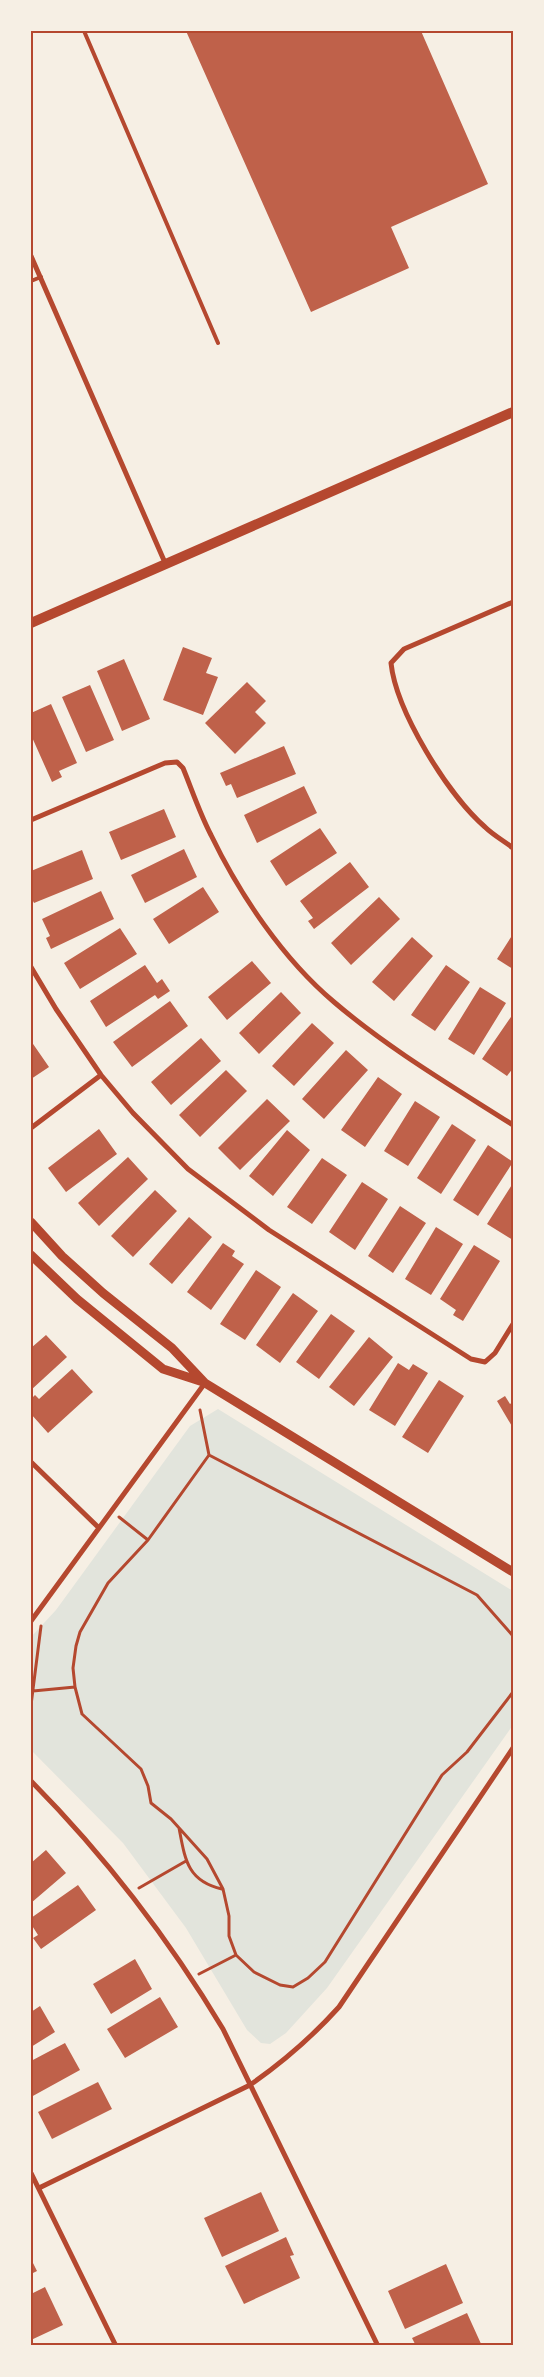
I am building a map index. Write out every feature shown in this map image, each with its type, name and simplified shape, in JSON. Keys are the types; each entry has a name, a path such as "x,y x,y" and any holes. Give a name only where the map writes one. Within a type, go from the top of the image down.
{"main road":[{"path":"31,623 513,412"}],"street":[{"path":"31,256 166,565"},
{"path":"513,602 404,649 391,663 393,680 414,729 437,768 467,810 486,828 513,848"},
{"path":"31,820 165,763 177,762 183,768 210,835 243,891 275,938 297,964 334,1002 395,1048 513,1125"},
{"path":"31,966 56,1009 100,1075 133,1113 188,1169 262,1224 471,1359 485,1362 495,1353 513,1324"},
{"path":"31,1128 100,1075"},
{"path":"31,1222 62,1256 89,1281 172,1348 206,1383"},
{"path":"31,1255 77,1299 163,1369 206,1383 513,1572"},
{"path":"31,1620 206,1383"},
{"path":"31,1462 99,1528"},
{"path":"39,2188 250,2084 280,2064 316,2033 339,2008 513,1748"},
{"path":"31,1781 68,1818 130,1893 192,1978 223,2029 378,2346"},
{"path":"31,2173 116,2346"}],"lane":[{"path":"84,31 218,343"},
{"path":"31,282 41,277"}],"path":[{"path":"196,1395 209,1455 148,1540 108,1583 80,1632 73,1668 75,1687 82,1714 141,1769 148,1786 151,1803 179,1828 207,1859 222,1889 229,1916 229,1936 236,1955 254,1972 280,1985 293,1987 308,1978 325,1962 442,1776 468,1752 513,1692"},
{"path":"209,1455 477,1595 513,1636"},
{"path":"112,1511 148,1540"},
{"path":"31,1705 44,1603"},
{"path":"33,1691 75,1687"},
{"path":"179,1828 186,1861 192,1873 209,1886 222,1889"},
{"path":"130,1893 186,1861"},
{"path":"192,1978 236,1955"}],"shaded area":[{"path":"218,1409 513,1591 513,1725 327,1988 286,2033 270,2044 261,2043 247,2030 186,1928 123,1843 31,1750 31,1637 56,1610 190,1426"}],"building":[{"path":"186,31 421,31 488,184 391,227 409,268 311,312"},
{"path":"183,647 212,658 206,673 218,677 203,715 163,700"},
{"path":"124,659 150,719 122,731 97,671"},
{"path":"247,682 266,701 255,712 266,723 235,754 205,723"},
{"path":"90,685 114,740 86,752 62,697"},
{"path":"51,704 77,763 59,771 62,777 52,782 31,735 31,713"},
{"path":"284,746 296,774 237,798 231,784 226,786 220,773"},
{"path":"304,786 317,813 257,843 244,815"},
{"path":"164,809 176,837 121,860 109,832"},
{"path":"320,828 337,853 286,886 270,861"},
{"path":"184,849 197,877 145,903 131,875"},
{"path":"82,850 93,879 34,903 31,897 31,871"},
{"path":"350,862 369,887 314,929 308,921 313,918 300,901"},
{"path":"203,887 219,912 169,944 153,919"},
{"path":"101,891 114,919 51,949 46,938 50,936 42,919"},
{"path":"379,897 400,919 351,965 331,943"},
{"path":"120,928 137,954 80,989 64,963"},
{"path":"513,934 513,969 497,959"},
{"path":"412,937 433,956 394,1001 372,982"},
{"path":"252,961 271,983 227,1020 208,997"},
{"path":"145,965 157,983 162,979 170,991 158,999 155,995 106,1027 90,1001"},
{"path":"446,965 470,982 435,1031 411,1015"},
{"path":"480,987 506,1003 474,1055 448,1039"},
{"path":"281,992 301,1013 259,1054 239,1033"},
{"path":"170,1001 188,1026 132,1067 113,1042"},
{"path":"513,1014 513,1068 507,1076 482,1059"},
{"path":"312,1023 334,1043 294,1086 272,1066"},
{"path":"201,1038 221,1061 171,1105 151,1082"},
{"path":"31,1041 49,1067 31,1079"},
{"path":"346,1050 368,1070 324,1119 302,1099"},
{"path":"226,1070 247,1091 200,1137 179,1115"},
{"path":"378,1077 402,1094 365,1147 341,1130"},
{"path":"267,1099 290,1121 240,1170 218,1148"},
{"path":"415,1101 440,1117 408,1166 384,1151"},
{"path":"452,1124 476,1140 441,1194 417,1178"},
{"path":"99,1129 117,1154 66,1192 48,1168"},
{"path":"287,1130 310,1150 273,1196 249,1176"},
{"path":"488,1145 513,1162 478,1216 453,1200"},
{"path":"128,1157 148,1179 99,1226 78,1203"},
{"path":"322,1158 347,1175 312,1224 287,1207"},
{"path":"362,1182 388,1199 355,1250 329,1232"},
{"path":"513,1183 513,1240 487,1224"},
{"path":"155,1190 177,1211 133,1257 111,1236"},
{"path":"400,1206 426,1223 393,1273 368,1256"},
{"path":"189,1217 212,1237 172,1284 149,1264"},
{"path":"436,1227 463,1244 431,1295 405,1279"},
{"path":"223,1243 235,1251 232,1256 244,1264 211,1310 187,1292"},
{"path":"474,1245 500,1261 463,1321 453,1315 456,1310 440,1299"},
{"path":"256,1270 281,1287 245,1340 220,1324"},
{"path":"293,1293 318,1311 280,1363 256,1345"},
{"path":"331,1314 355,1331 319,1379 296,1362"},
{"path":"46,1335 67,1357 31,1390 31,1348"},
{"path":"369,1337 393,1357 354,1406 329,1387"},
{"path":"398,1363 409,1370 413,1364 428,1373 395,1426 369,1410"},
{"path":"72,1369 93,1392 48,1433 31,1414 31,1399 35,1395 39,1399"},
{"path":"439,1380 464,1396 428,1453 402,1437"},
{"path":"505,1396 510,1404 513,1402 513,1428 497,1401"},
{"path":"46,1850 66,1873 31,1903 31,1863"},
{"path":"78,1885 96,1910 41,1949 33,1938 38,1935 31,1924 31,1918"},
{"path":"135,1959 152,1989 111,2014 93,1984"},
{"path":"160,1997 178,2027 125,2058 107,2029"},
{"path":"40,2006 55,2032 31,2047 31,2012"},
{"path":"65,2043 80,2070 31,2097 31,2061"},
{"path":"98,2082 112,2109 52,2139 38,2112"},
{"path":"261,2192 279,2231 222,2257 204,2218"},
{"path":"286,2237 294,2255 290,2256 300,2278 244,2304 225,2266"},
{"path":"31,2259 37,2271 31,2274"},
{"path":"446,2264 463,2303 405,2329 388,2291"},
{"path":"45,2287 63,2325 31,2340 31,2294"},
{"path":"467,2313 482,2346 416,2346 412,2338"}]}
